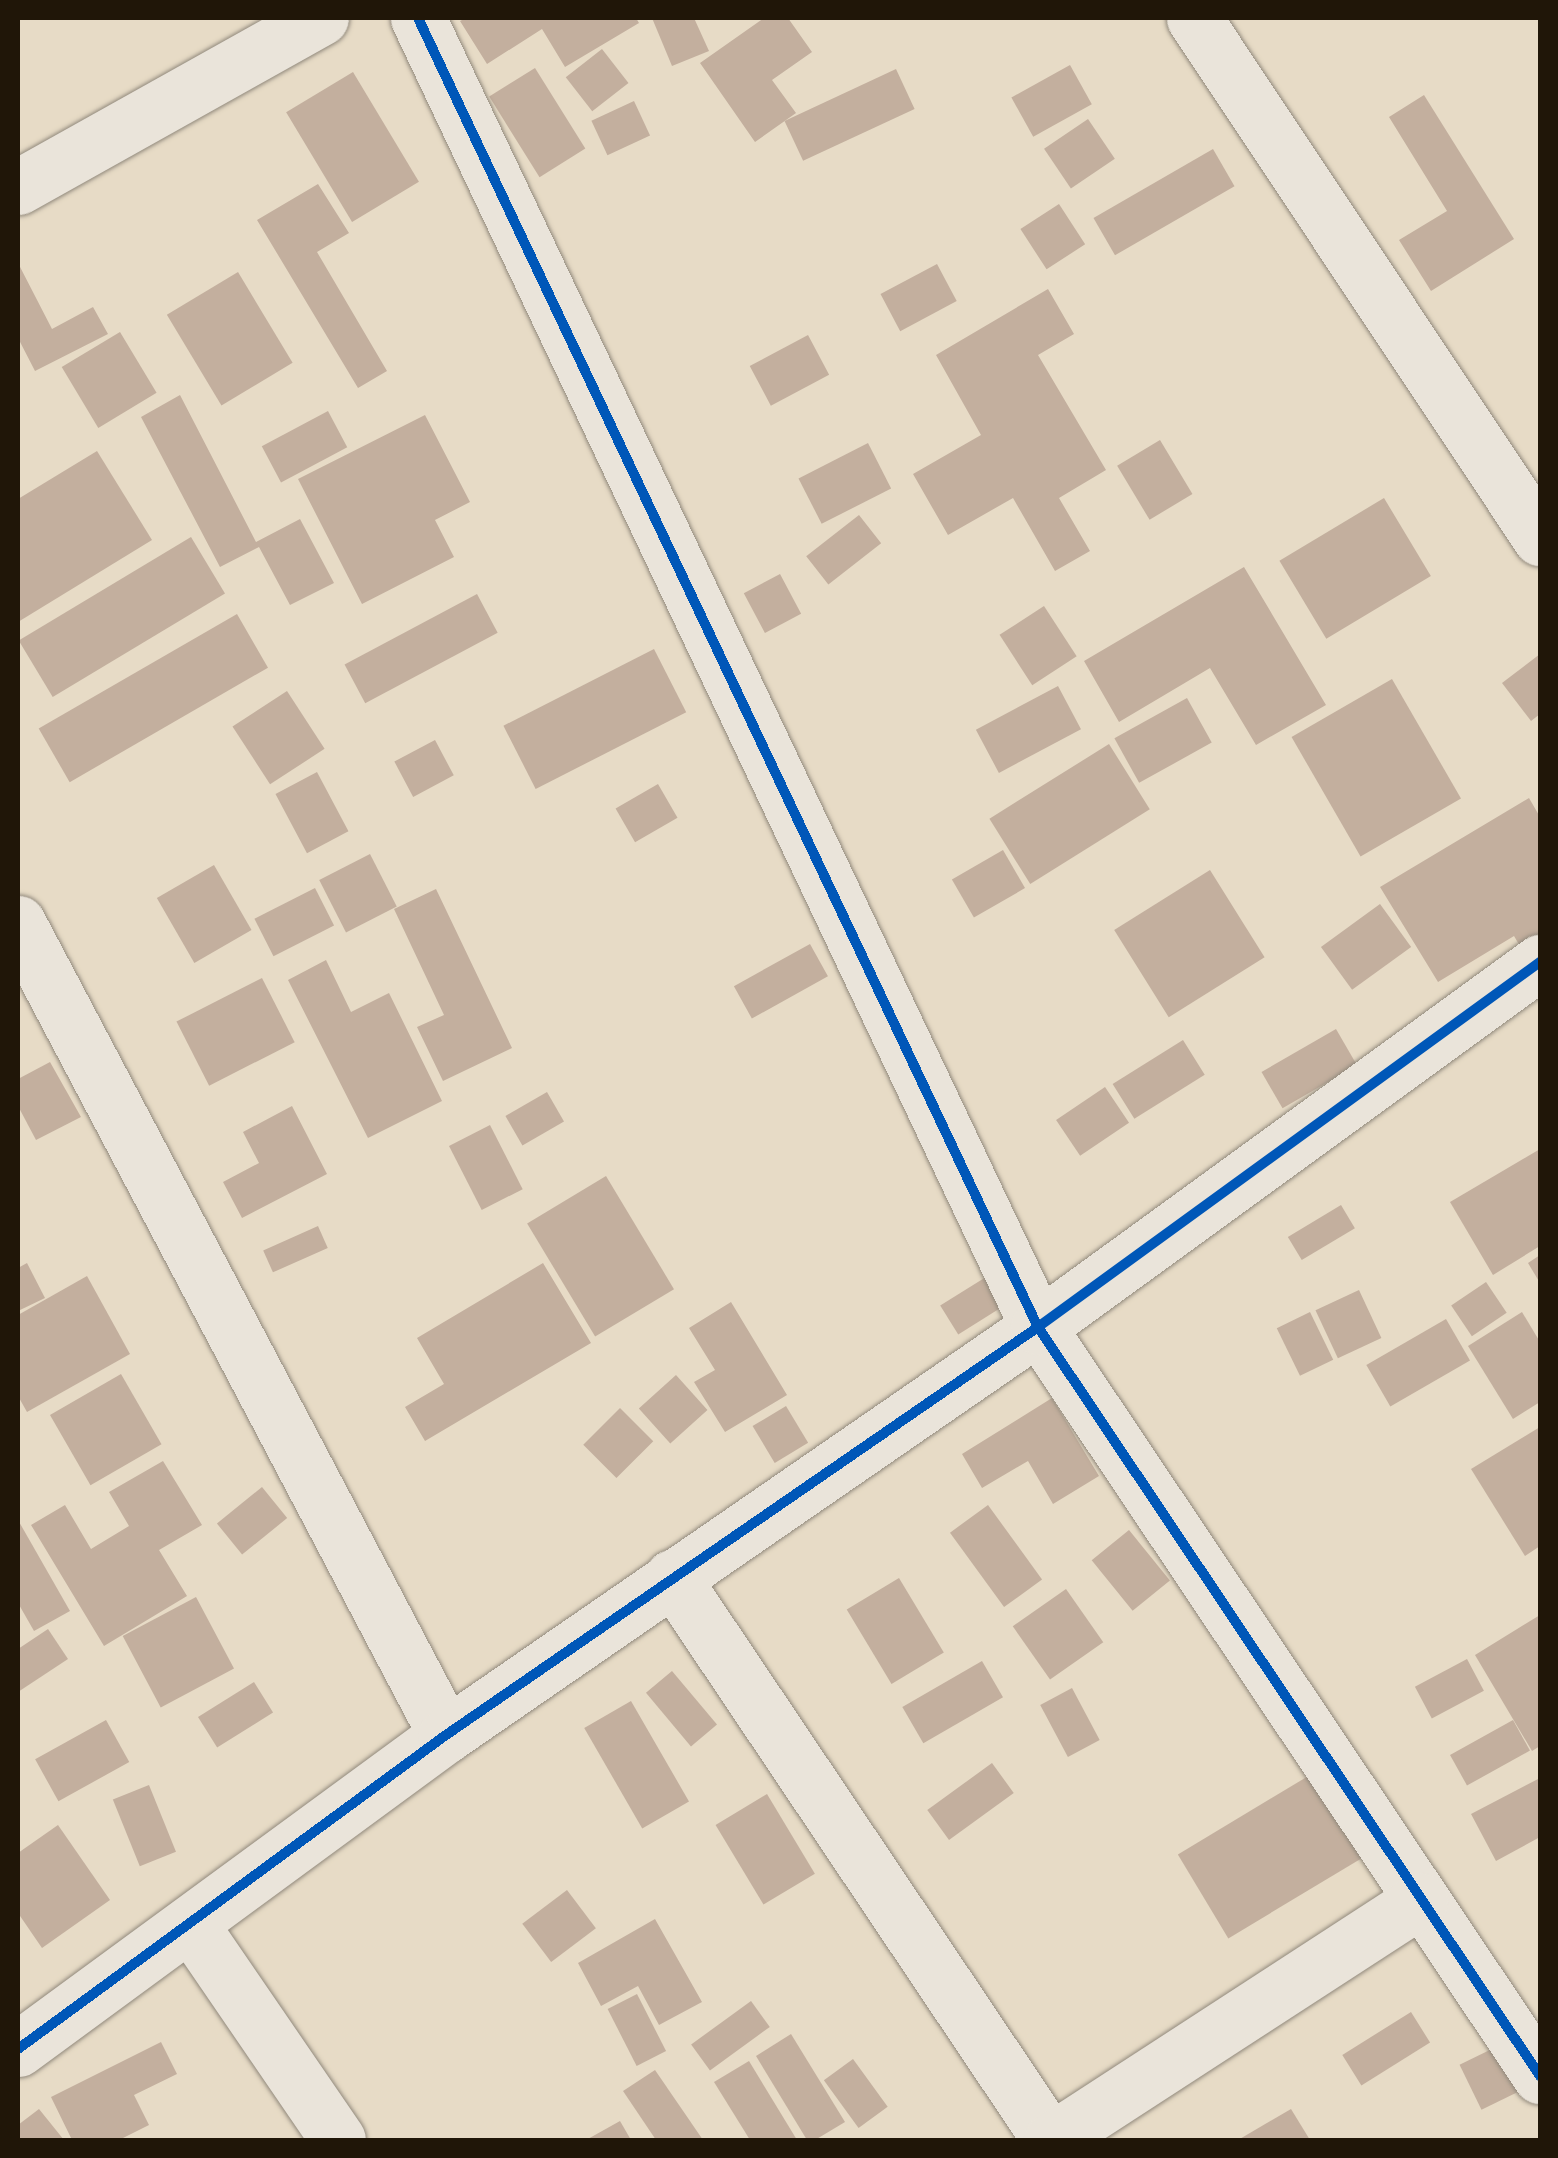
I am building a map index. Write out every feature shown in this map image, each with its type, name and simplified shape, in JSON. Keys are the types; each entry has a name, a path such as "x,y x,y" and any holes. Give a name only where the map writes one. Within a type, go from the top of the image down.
{"street":[{"path":"18,187 322,18"},
{"path":"418,18 1038,1327 1540,2076"},
{"path":"1194,18 1540,538"},
{"path":"18,924 446,1735"},
{"path":"18,2049 446,1735 1038,1327 1540,962"},
{"path":"672,1578 1050,2140 1420,1900"},
{"path":"191,1924 338,2140"}],"building":[{"path":"636,18 639,23 565,67 542,29 487,64 460,21"},
{"path":"652,18 694,18 709,51 672,66"},
{"path":"764,18 788,18 812,52 772,80 796,113 755,142 700,63"},
{"path":"602,49 628,83 592,111 566,77"},
{"path":"1070,65 1092,104 1033,137 1011,97"},
{"path":"535,68 585,149 540,177 489,97"},
{"path":"896,69 915,109 803,161 785,121"},
{"path":"353,72 419,182 352,222 286,112"},
{"path":"1424,95 1514,239 1431,291 1399,240 1447,211 1389,117"},
{"path":"634,101 650,135 607,155 591,121"},
{"path":"1088,119 1115,159 1071,188 1044,149"},
{"path":"1213,149 1234,186 1115,255 1093,218"},
{"path":"318,184 349,233 317,252 387,371 358,388 257,220"},
{"path":"1059,204 1085,244 1047,269 1020,229"},
{"path":"18,263 52,329 93,307 108,334 35,371 18,338"},
{"path":"937,264 957,301 900,331 880,294"},
{"path":"238,272 293,363 221,406 167,315"},
{"path":"1048,289 1074,334 1038,355 1106,470 1059,498 1090,551 1055,571 1013,498 948,535 913,474 981,435 936,355"},
{"path":"120,332 157,393 98,428 62,367"},
{"path":"808,335 829,375 771,406 750,366"},
{"path":"180,395 256,542 300,519 334,583 290,605 259,547 220,567 141,417"},
{"path":"328,411 347,447 281,482 262,446"},
{"path":"425,415 470,502 435,520 454,557 362,604 298,479"},
{"path":"1160,440 1192,494 1150,520 1117,466"},
{"path":"868,443 891,488 822,524 799,478"},
{"path":"97,451 152,540 18,622 18,499"},
{"path":"1384,498 1431,576 1326,639 1279,561"},
{"path":"859,515 881,543 828,585 806,556"},
{"path":"191,537 225,594 53,697 19,641"},
{"path":"1244,567 1326,705 1256,745 1210,668 1119,722 1084,661"},
{"path":"780,574 801,614 765,633 744,593"},
{"path":"477,594 498,633 365,703 345,664"},
{"path":"1044,606 1077,656 1032,685 1000,635"},
{"path":"237,614 268,668 70,782 39,728"},
{"path":"654,649 686,712 536,789 503,726"},
{"path":"1540,654 1540,714 1531,721 1502,683"},
{"path":"1392,679 1461,799 1361,857 1292,737"},
{"path":"1058,686 1081,729 999,773 976,730"},
{"path":"287,691 325,749 270,784 232,726"},
{"path":"1187,698 1212,743 1139,783 1114,738"},
{"path":"435,740 454,775 413,797 394,762"},
{"path":"1109,744 1150,809 1030,884 989,819"},
{"path":"317,772 348,831 307,853 276,794"},
{"path":"658,784 678,818 635,842 616,808"},
{"path":"1529,798 1540,817 1540,934 1520,946 1514,936 1438,982 1380,887"},
{"path":"1003,850 1025,888 974,918 952,879"},
{"path":"370,854 397,907 346,932 319,880"},
{"path":"214,865 252,930 194,963 157,898"},
{"path":"1210,870 1265,957 1169,1017 1114,930"},
{"path":"315,888 334,925 273,956 254,919"},
{"path":"436,889 512,1048 443,1081 417,1027 444,1015 394,909"},
{"path":"1380,904 1411,947 1352,990 1321,947"},
{"path":"810,944 828,976 752,1019 734,986"},
{"path":"326,960 351,1012 389,993 442,1101 368,1138 288,980"},
{"path":"262,978 295,1042 209,1086 176,1022"},
{"path":"1336,1029 1357,1065 1283,1108 1262,1072"},
{"path":"1183,1040 1205,1075 1134,1119 1113,1084"},
{"path":"50,1062 81,1117 36,1140 18,1106 18,1079"},
{"path":"1105,1087 1129,1123 1080,1156 1056,1120"},
{"path":"547,1092 564,1121 522,1145 505,1116"},
{"path":"292,1106 327,1174 242,1218 223,1182 259,1163 243,1132"},
{"path":"490,1125 523,1189 482,1210 449,1146"},
{"path":"1540,1149 1540,1246 1493,1275 1450,1202"},
{"path":"606,1176 674,1289 595,1337 527,1223"},
{"path":"1341,1205 1355,1228 1302,1260 1288,1237"},
{"path":"318,1226 328,1248 273,1272 263,1250"},
{"path":"1540,1255 1540,1283 1528,1263"},
{"path":"27,1263 45,1298 18,1311 18,1268"},
{"path":"543,1263 591,1343 425,1441 405,1407 444,1384 417,1338"},
{"path":"87,1276 130,1354 27,1412 18,1396 18,1315"},
{"path":"986,1277 1004,1306 958,1334 940,1306"},
{"path":"1486,1282 1507,1313 1472,1336 1451,1305"},
{"path":"1359,1290 1381,1338 1338,1358 1315,1310"},
{"path":"731,1302 787,1395 725,1432 694,1382 715,1370 689,1328"},
{"path":"1310,1312 1333,1360 1300,1376 1277,1328"},
{"path":"1522,1312 1540,1342 1540,1402 1513,1419 1468,1346"},
{"path":"1446,1319 1470,1361 1390,1407 1366,1365"},
{"path":"121,1374 162,1444 90,1485 50,1415"},
{"path":"676,1375 707,1410 670,1443 639,1408"},
{"path":"1052,1398 1099,1476 1053,1504 1028,1461 982,1488 962,1454"},
{"path":"786,1406 808,1443 775,1463 753,1426"},
{"path":"620,1408 653,1441 616,1478 583,1445"},
{"path":"1540,1427 1540,1546 1525,1556 1471,1469"},
{"path":"163,1461 202,1525 159,1550 187,1596 104,1646 31,1525 65,1505 91,1549 129,1526 109,1492"},
{"path":"262,1487 287,1518 242,1555 217,1524"},
{"path":"988,1505 1042,1579 1004,1607 950,1533"},
{"path":"18,1520 70,1611 34,1631 18,1603"},
{"path":"1129,1530 1170,1581 1133,1611 1092,1560"},
{"path":"899,1578 944,1653 892,1684 847,1609"},
{"path":"1066,1589 1103,1642 1050,1680 1013,1626"},
{"path":"196,1597 234,1669 161,1707 123,1636"},
{"path":"1540,1615 1540,1746 1532,1751 1475,1655"},
{"path":"48,1629 68,1659 18,1692 18,1649"},
{"path":"1467,1659 1484,1691 1432,1718 1415,1687"},
{"path":"982,1661 1003,1697 923,1743 902,1707"},
{"path":"672,1671 717,1725 691,1746 646,1693"},
{"path":"254,1682 273,1713 217,1748 198,1717"},
{"path":"1072,1688 1100,1740 1068,1757 1040,1705"},
{"path":"631,1701 689,1801 642,1828 584,1728"},
{"path":"106,1720 129,1762 58,1801 35,1759"},
{"path":"1513,1720 1530,1751 1467,1786 1450,1755"},
{"path":"992,1763 1014,1793 949,1840 927,1810"},
{"path":"1315,1772 1365,1856 1228,1938 1178,1854"},
{"path":"1540,1778 1540,1837 1496,1861 1471,1814"},
{"path":"149,1785 176,1852 140,1866 113,1800"},
{"path":"767,1794 815,1874 763,1905 716,1825"},
{"path":"58,1825 110,1900 42,1948 18,1913 18,1853"},
{"path":"567,1890 596,1928 551,1962 522,1924"},
{"path":"655,1919 702,2002 659,2025 638,1986 601,2006 578,1963"},
{"path":"637,1994 666,2051 637,2066 608,2009"},
{"path":"751,2001 770,2027 710,2070 691,2044"},
{"path":"1411,2012 1430,2043 1361,2085 1342,2055"},
{"path":"791,2034 845,2122 815,2140 807,2140 756,2056"},
{"path":"161,2042 177,2074 134,2095 149,2125 119,2140 72,2140 51,2097"},
{"path":"1500,2045 1522,2090 1481,2110 1460,2065"},
{"path":"853,2059 888,2107 859,2128 824,2080"},
{"path":"749,2061 797,2140 750,2140 714,2082"},
{"path":"655,2070 703,2140 656,2140 623,2091"},
{"path":"39,2109 64,2140 18,2140 18,2125"},
{"path":"1291,2109 1310,2140 1238,2140"},
{"path":"620,2121 631,2140 586,2140"}],"cycle path":[{"path":"418,18 1038,1327 1540,2076"},
{"path":"18,2049 446,1735 1038,1327 1540,962"}]}
